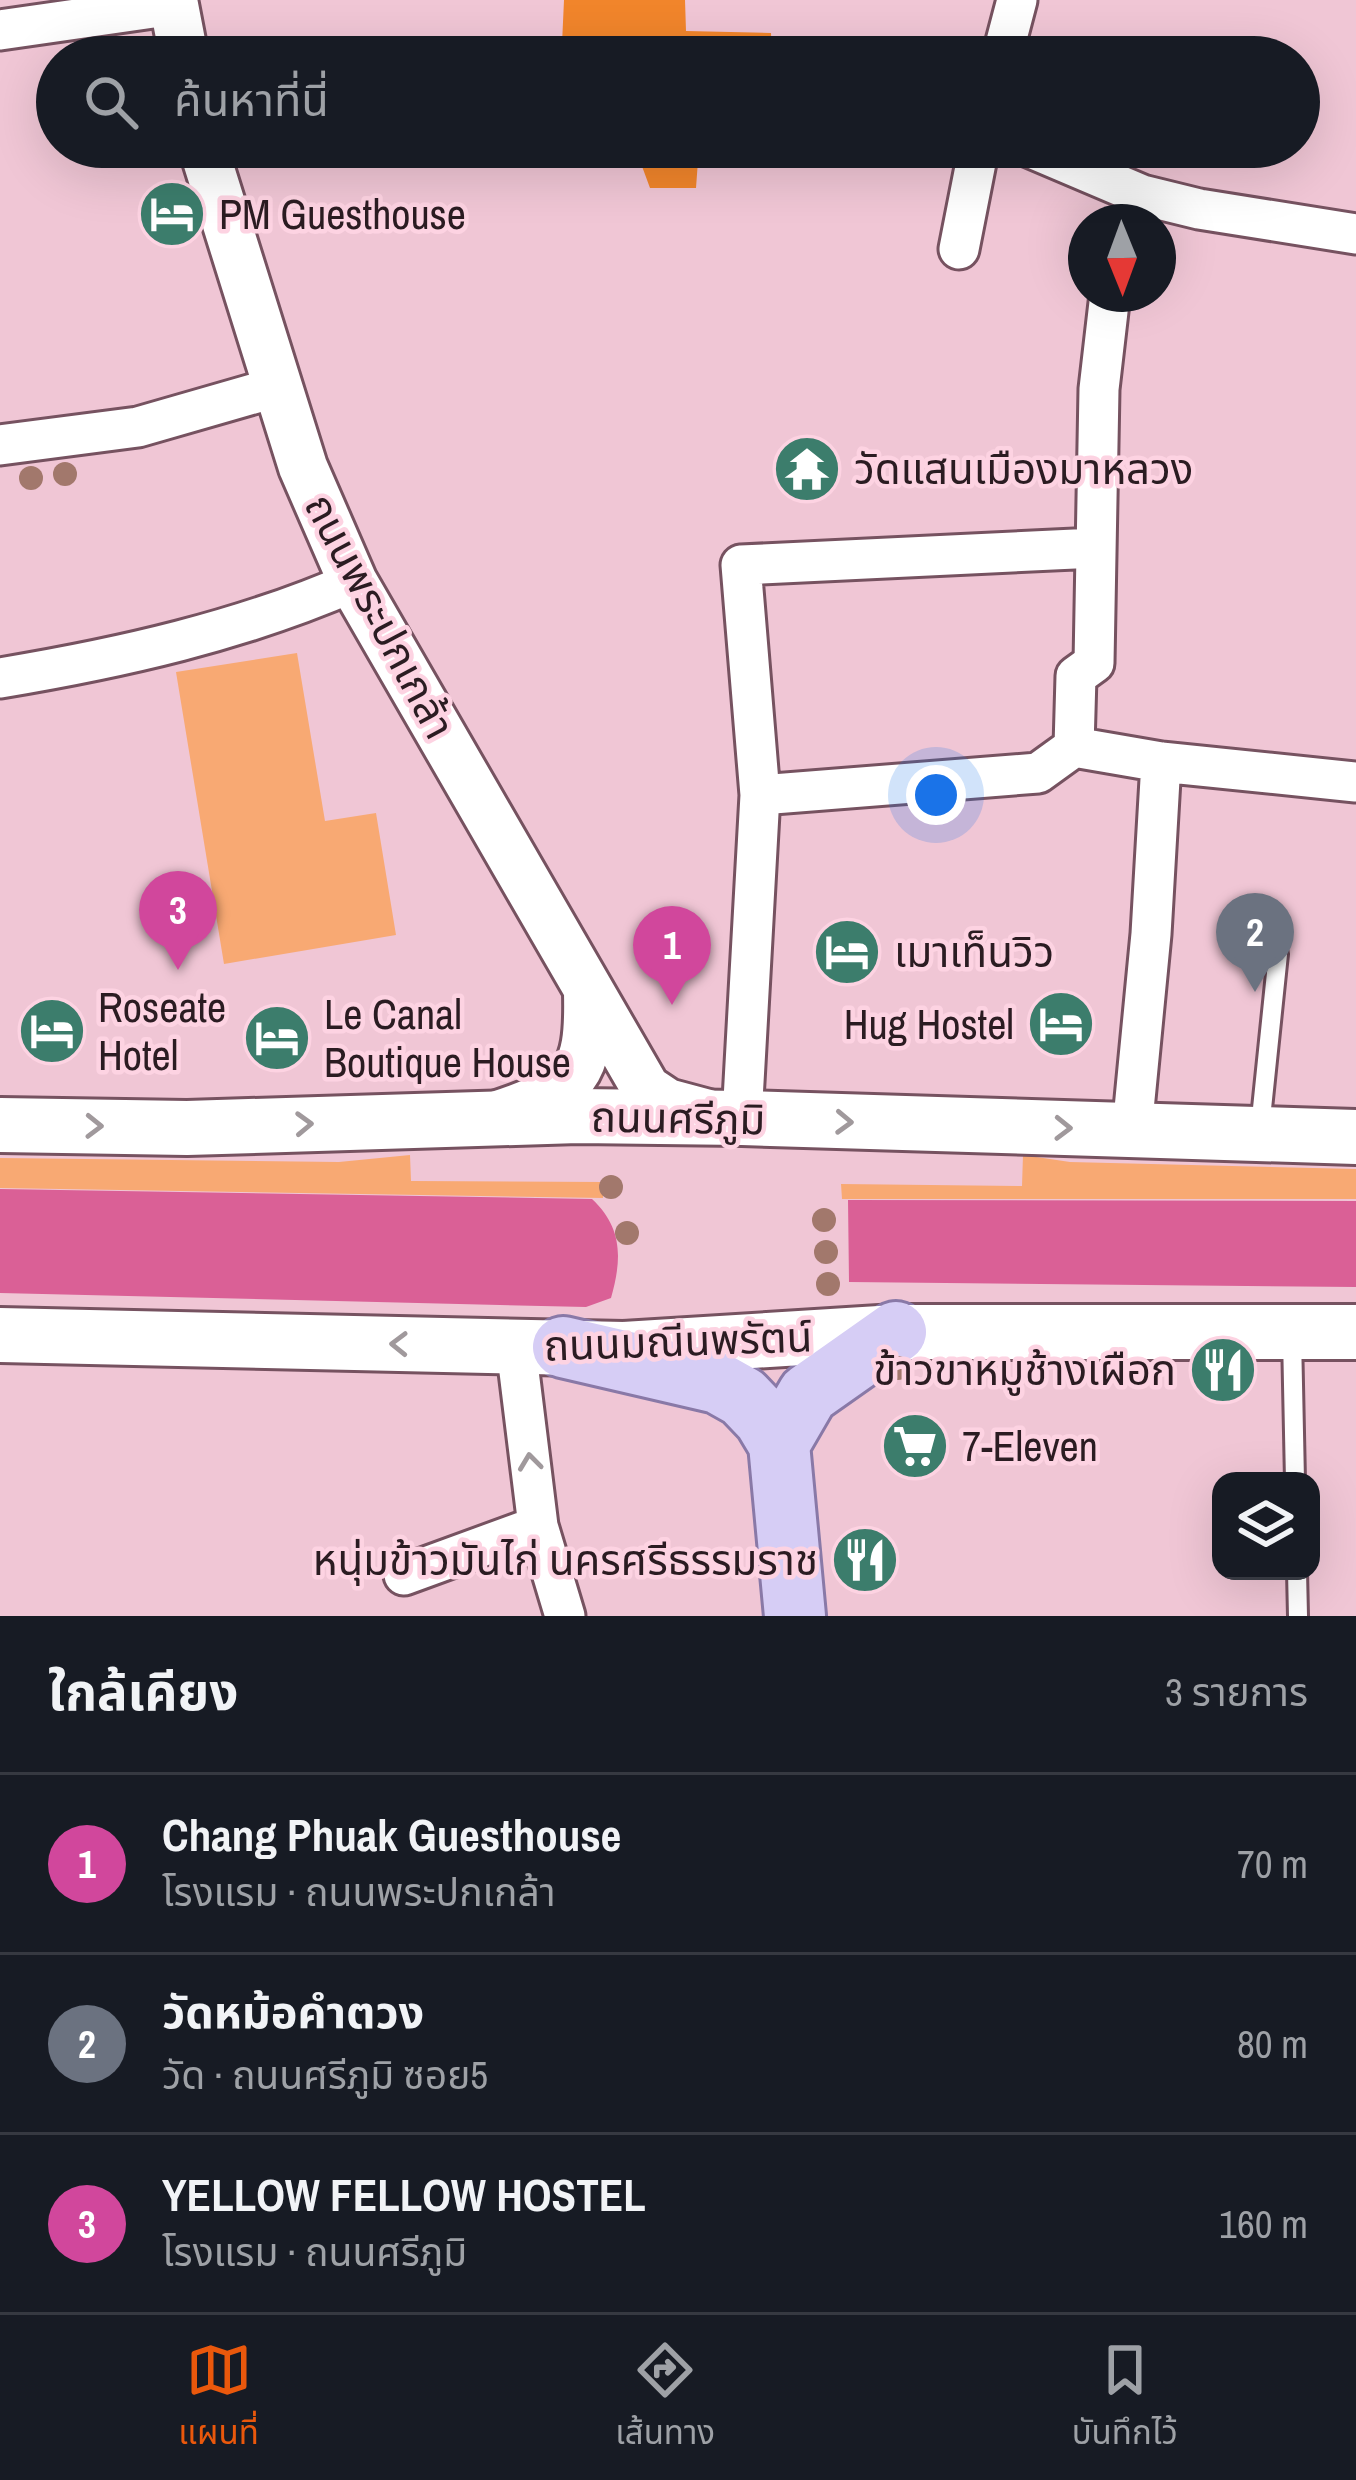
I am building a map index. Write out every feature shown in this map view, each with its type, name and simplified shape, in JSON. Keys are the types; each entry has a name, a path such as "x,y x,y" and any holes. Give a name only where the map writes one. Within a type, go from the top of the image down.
{"main road":[{"name":"ถนนศรีภูมิ","path":"0,1125 188,1128 488,1118 742,1118 1356,1137"},
{"name":"ถนนมณีนพรัตน์","path":"0,1336 624,1349 896,1332 1356,1332"},
{"path":"779,1444 808,1394 896,1332"},
{"path":"540,1347 718,1383 743,1397 779,1444 795,1616"}],"street":[{"path":"1008,36 1017,0"},
{"path":"0,30 173,2 180,36"},
{"name":"ถนนพระปกเกล้า","path":"209,168 303,467 353,582 646,1089 667,1103 742,1118"},
{"path":"959,249 975,168"},
{"path":"1067,168 1131,204"},
{"path":"1176,209 1356,234"},
{"path":"1074,746 1076,676 1094,663 1100,373 1108,312"},
{"path":"0,445 138,427 277,387"},
{"path":"742,1118 760,795 741,565 1096,548"},
{"path":"0,678 80,665 280,614 353,582"},
{"path":"760,795 1038,773 1074,746 1162,762 1356,782"},
{"path":"1132,1130 1162,762"},
{"path":"488,1118 550,1098 582,1068 589,1034 588,993"},
{"path":"540,1347 538,1526 565,1616"},
{"path":"404,1575 538,1526"}],"lane":[{"path":"1260,1132 1278,954"},
{"path":"1292,1332 1295,1472"},
{"path":"1297,1580 1298,1616"}],"shaded area":[{"path":"564,0 685,0 686,31 771,36 562,36"},
{"path":"643,168 697,168 696,188 650,188"},
{"path":"297,653 325,821 376,813 396,935 224,964 176,672"},
{"path":"410,1155 411,1181 603,1182 603,1198 0,1188 0,1158 339,1162"},
{"path":"1023,1155 1070,1162 1356,1169 1356,1199 842,1199 841,1184 1022,1186"},
{"path":"0,1189 592,1199 615,1233 617,1270 611,1298 586,1307 0,1293"},
{"path":"848,1200 1356,1201 1356,1287 849,1282"}],"place":[{"name":"PM Guesthouse","path":"172,214"},
{"name":"วัดแสนเมืองมาหลวง","path":"807,469"},
{"name":"เมาเท็นวิว","path":"847,952"},
{"name":"YELLOW FELLOW HOSTEL","path":"178,970"},
{"name":"วัดหม้อคำตวง","path":"1255,992"},
{"name":"Chang Phuak Guesthouse","path":"672,1005"},
{"name":"Hug Hostel","path":"1061,1024"},
{"name":"Roseate Hotel","path":"52,1031"},
{"name":"Le Canal Boutique House","path":"277,1038"},
{"name":"ข้าวขาหมูช้างเผือก","path":"1223,1370"},
{"name":"7-Eleven","path":"915,1446"},
{"name":"หนุ่มข้าวมันไก่ นครศรีธรรมราช","path":"865,1560"}]}
